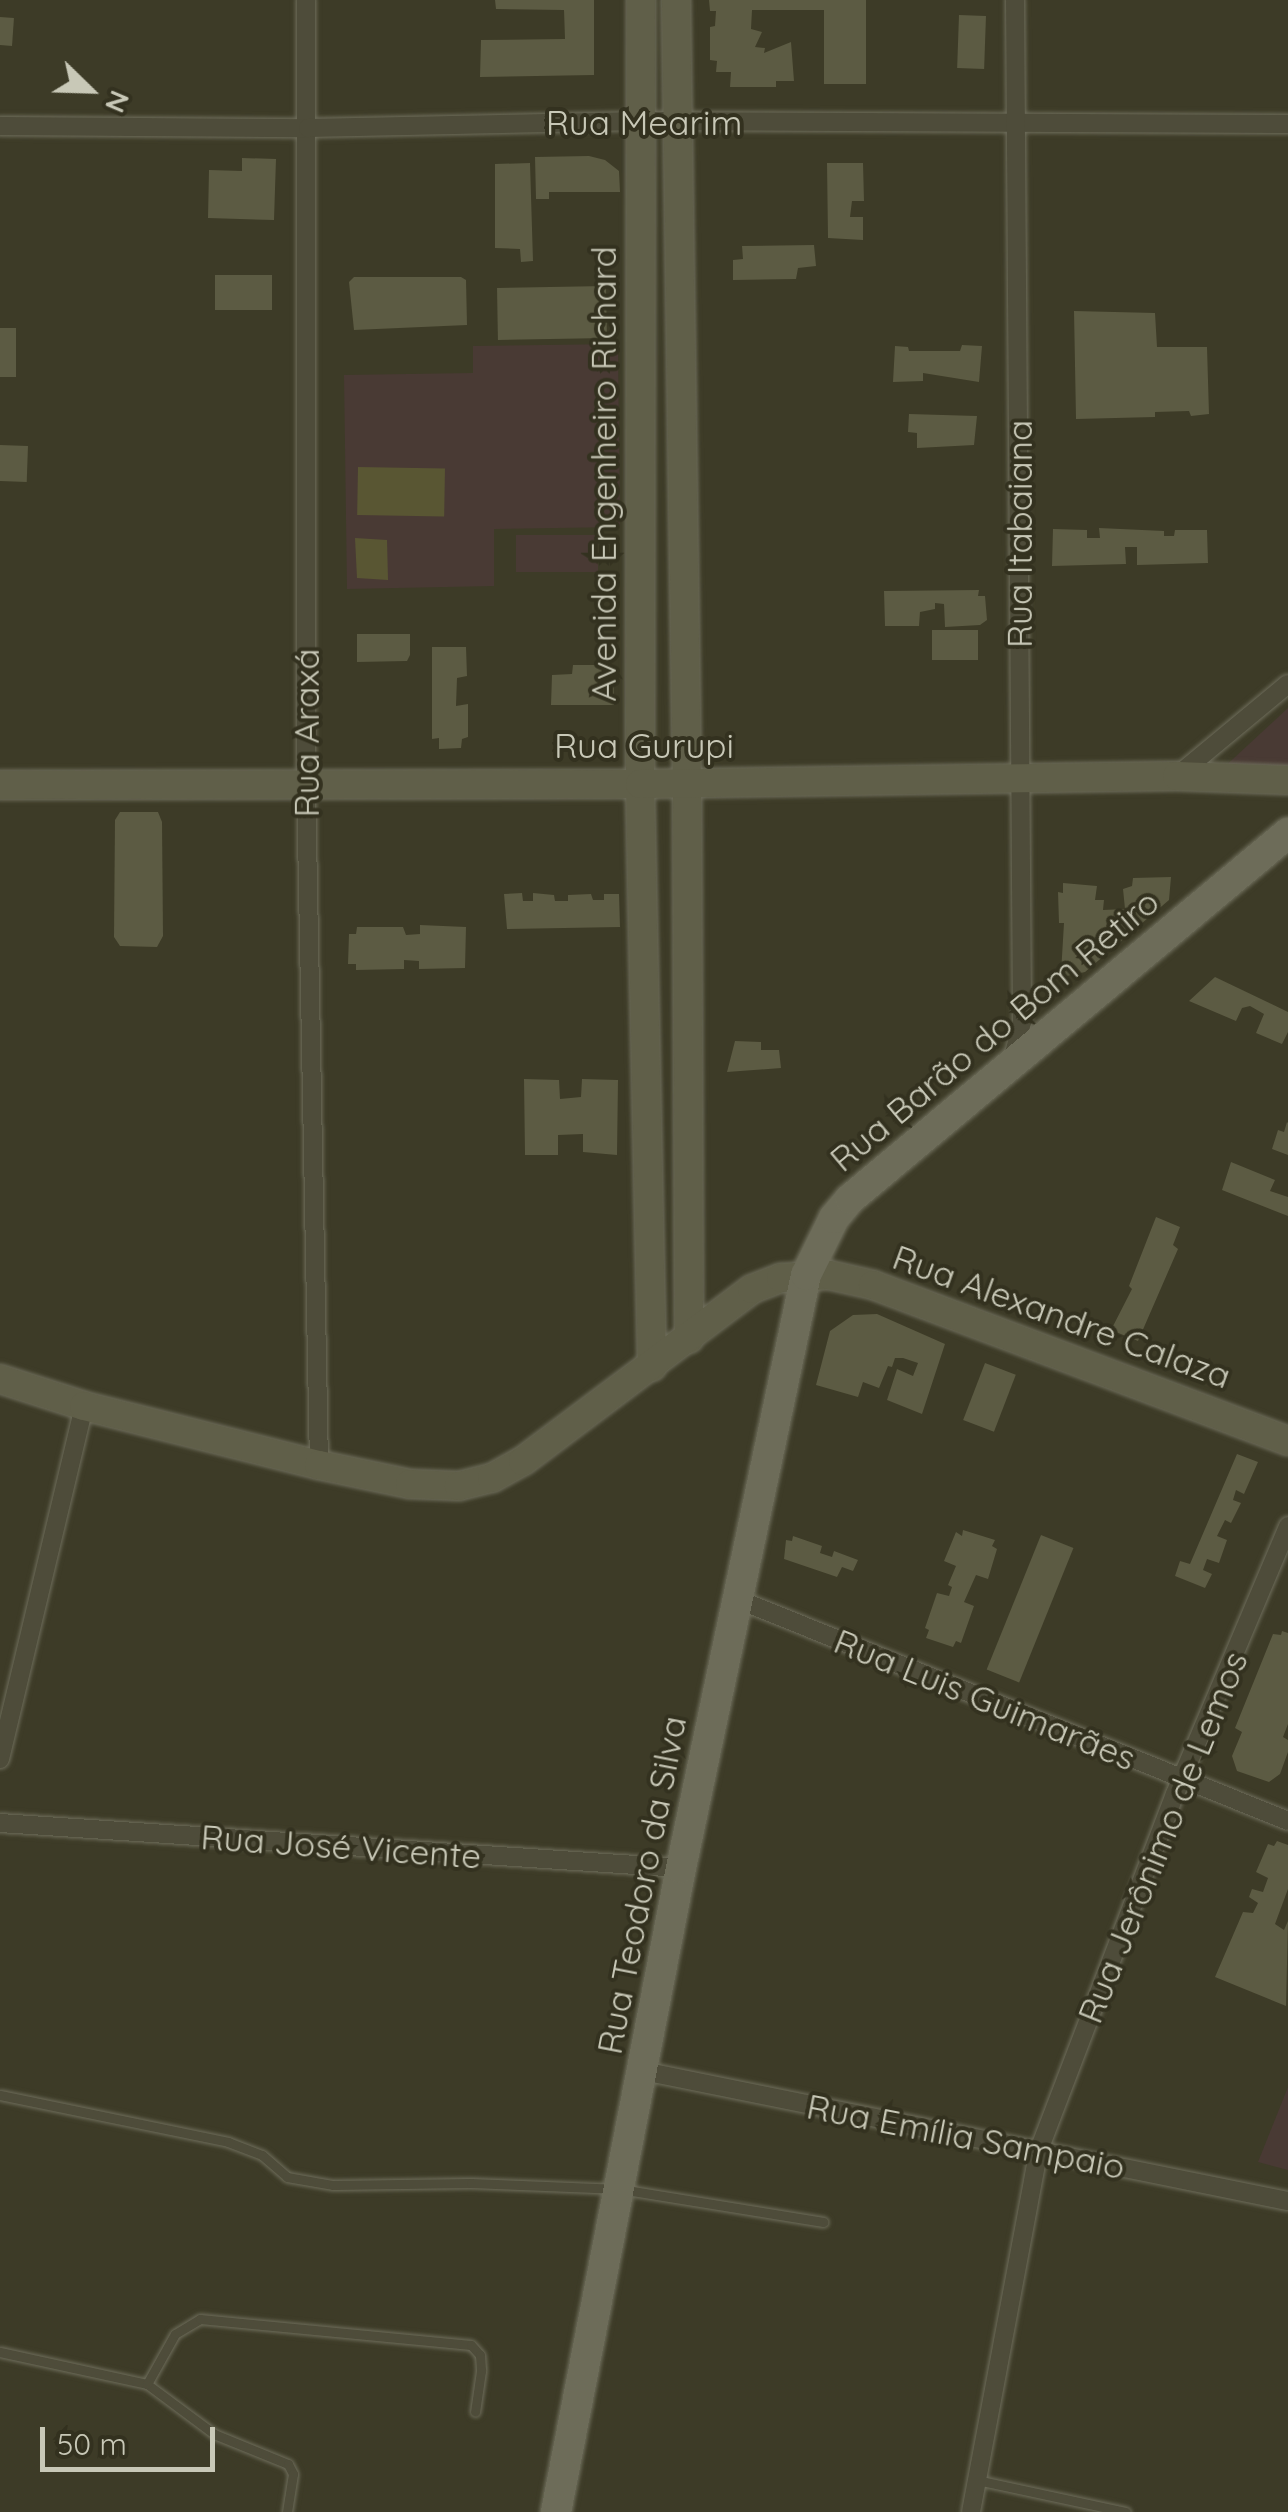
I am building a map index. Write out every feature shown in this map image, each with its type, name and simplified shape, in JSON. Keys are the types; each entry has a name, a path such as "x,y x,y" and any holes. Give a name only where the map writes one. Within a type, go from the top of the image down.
{"main road":[{"name":"Rua Barão do Bom Retiro","path":"806,1274 834,1218 850,1199 1288,833"},
{"name":"Rua Teodoro da Silva","path":"556,2512 681,1868 806,1274"}],"street":[{"name":"Rua Araxá","path":"306,0 306,782 318,1465"},
{"name":"Avenida Engenheiro Richard","path":"642,0 640,784 652,1367"},
{"path":"676,0 687,783 689,1340"},
{"name":"Rua Itabaiana","path":"1009,1066 1022,1022 1015,0"},
{"name":"Rua Mearim","path":"0,126 308,128 640,120 1288,124"},
{"path":"1177,776 1288,684"},
{"name":"Rua Gurupi","path":"0,784 640,784 1177,776 1288,780"},
{"path":"0,1378 84,1406 318,1465 410,1484 459,1486 492,1478 524,1461 752,1289 806,1274"},
{"name":"Rua Alexandre Calaza","path":"806,1274 873,1286 1288,1441"},
{"path":"0,1758 84,1406"},
{"name":"Rua Jerônimo de Lemos","path":"971,2512 1039,2150 1182,1778 1288,1526"},
{"name":"Rua Luis Guimarães","path":"737,1599 1288,1821"},
{"name":"Rua José Vicente","path":"0,1823 681,1868"},
{"name":"Rua Emília Sampaio","path":"643,2071 1288,2201"}],"lane":[{"path":"0,2094 228,2142 262,2154 287,2177 332,2185 471,2183 620,2189 823,2222"},
{"path":"147,2384 175,2334 200,2319 471,2346 480,2355 481,2371 475,2412"},
{"path":"0,2352 147,2384 214,2434 288,2464 293,2474 287,2512"},
{"path":"977,2480 1126,2512"}],"shaded area":[{"path":"618,344 620,527 494,529 494,586 347,589 344,375 473,373 473,346"},
{"path":"358,467 445,469 444,517 357,515"},
{"path":"516,535 598,535 598,572 516,572"},
{"path":"355,538 387,540 388,580 357,578"},
{"path":"1288,708 1288,777 1220,771"},
{"path":"1288,2087 1288,2170 1258,2162"}],"building":[{"path":"495,0 594,0 594,75 480,77 481,40 565,39 564,10 496,9"},
{"path":"709,0 866,0 866,84 824,84 824,10 752,10 751,29 762,32 755,47 765,48 764,53 791,42 794,81 776,81 776,87 730,87 731,72 716,72 717,61 710,60 710,27 715,26 716,11 710,11"},
{"path":"959,15 986,16 984,69 957,68"},
{"path":"0,17 14,18 12,46 0,45"},
{"path":"589,156 605,160 619,171 620,192 549,192 549,199 536,199 535,157"},
{"path":"242,158 276,159 274,220 208,218 209,170 242,171"},
{"path":"530,163 533,261 521,262 520,249 495,248 495,164"},
{"path":"827,163 863,163 864,201 852,201 850,217 863,217 863,240 828,238"},
{"path":"814,245 816,266 798,268 796,279 733,280 733,260 743,259 742,246"},
{"path":"215,275 272,275 272,310 215,310"},
{"path":"354,277 461,277 466,280 467,325 354,330 349,282"},
{"path":"606,286 607,338 498,340 497,288"},
{"path":"1074,311 1155,313 1157,347 1207,347 1209,414 1155,412 1155,417 1076,419"},
{"path":"0,328 16,328 16,377 0,377"},
{"path":"962,345 982,346 979,382 923,373 923,381 893,382 895,346 908,347 909,351 960,351"},
{"path":"909,414 977,416 974,445 917,448 917,433 908,432"},
{"path":"0,445 28,446 27,482 0,481"},
{"path":"1099,528 1164,531 1164,536 1174,536 1175,530 1207,530 1208,563 1137,565 1137,547 1125,547 1126,564 1052,566 1053,529 1087,530 1087,538 1100,538"},
{"path":"979,590 978,596 985,596 987,620 980,625 945,627 944,604 935,603 935,609 920,612 919,626 885,626 884,591"},
{"path":"932,630 978,630 978,660 932,660"},
{"path":"357,634 410,634 410,655 407,661 357,662"},
{"path":"432,647 466,647 467,676 457,678 456,706 468,704 468,737 462,739 461,748 439,749 439,738 432,739"},
{"path":"573,665 613,665 614,705 551,705 552,675 572,674"},
{"path":"120,812 158,812 162,822 163,936 157,947 120,946 114,937 115,820"},
{"path":"1171,877 1169,900 1085,972 1067,976 1061,973 1064,923 1059,923 1058,892 1063,893 1063,883 1097,886 1095,900 1104,900 1103,910 1125,909 1123,889 1132,886 1133,878"},
{"path":"522,893 523,901 533,901 533,893 554,895 555,901 568,901 568,895 591,894 593,900 604,900 604,894 619,894 620,927 507,929 504,894"},
{"path":"420,925 466,927 465,968 419,969 419,961 404,960 404,969 356,970 356,964 348,964 349,934 356,934 357,927 403,927 406,935 420,934"},
{"path":"1215,977 1288,1012 1288,1032 1282,1044 1256,1033 1264,1014 1250,1006 1242,1008 1236,1021 1189,1001"},
{"path":"735,1041 761,1042 761,1050 779,1050 781,1068 727,1072"},
{"path":"524,1079 559,1080 560,1099 581,1097 582,1079 618,1080 617,1155 583,1152 583,1134 558,1135 558,1155 525,1155"},
{"path":"1287,1122 1288,1155 1272,1149 1278,1130 1284,1132"},
{"path":"1231,1162 1275,1180 1270,1191 1288,1197 1288,1216 1222,1190"},
{"path":"1156,1217 1180,1227 1173,1245 1178,1249 1138,1341 1111,1330 1132,1289 1129,1286"},
{"path":"877,1314 945,1344 922,1414 887,1400 897,1369 913,1376 918,1363 903,1358 895,1358 892,1367 888,1366 879,1388 863,1382 858,1397 816,1385 830,1331 853,1315"},
{"path":"985,1363 1016,1375 994,1432 963,1420"},
{"path":"1237,1454 1258,1462 1244,1494 1236,1490 1233,1500 1241,1503 1231,1523 1225,1520 1217,1536 1227,1540 1219,1563 1207,1559 1203,1570 1212,1574 1205,1588 1175,1576 1180,1561 1190,1564"},
{"path":"963,1530 995,1540 992,1546 997,1549 988,1579 976,1575 964,1602 974,1606 961,1643 956,1641 953,1647 926,1638 929,1630 925,1628 937,1593 949,1596 952,1587 948,1585 956,1566 944,1561 956,1532 962,1536"},
{"path":"1041,1535 1073,1548 1019,1683 987,1669"},
{"path":"793,1536 822,1546 820,1553 832,1557 834,1551 858,1560 853,1571 842,1567 837,1577 784,1559 786,1540 792,1541"},
{"path":"1282,1631 1288,1633 1288,1724 1283,1737 1288,1740 1288,1752 1280,1774 1269,1782 1237,1771 1232,1756 1242,1732 1235,1728 1273,1634 1281,1635"},
{"path":"1277,1841 1288,1845 1288,1889 1275,1924 1284,1930 1288,1921 1286,2006 1215,1977 1243,1912 1253,1913 1258,1903 1249,1897 1252,1889 1263,1892 1268,1878 1256,1872 1268,1844 1274,1846"}]}
